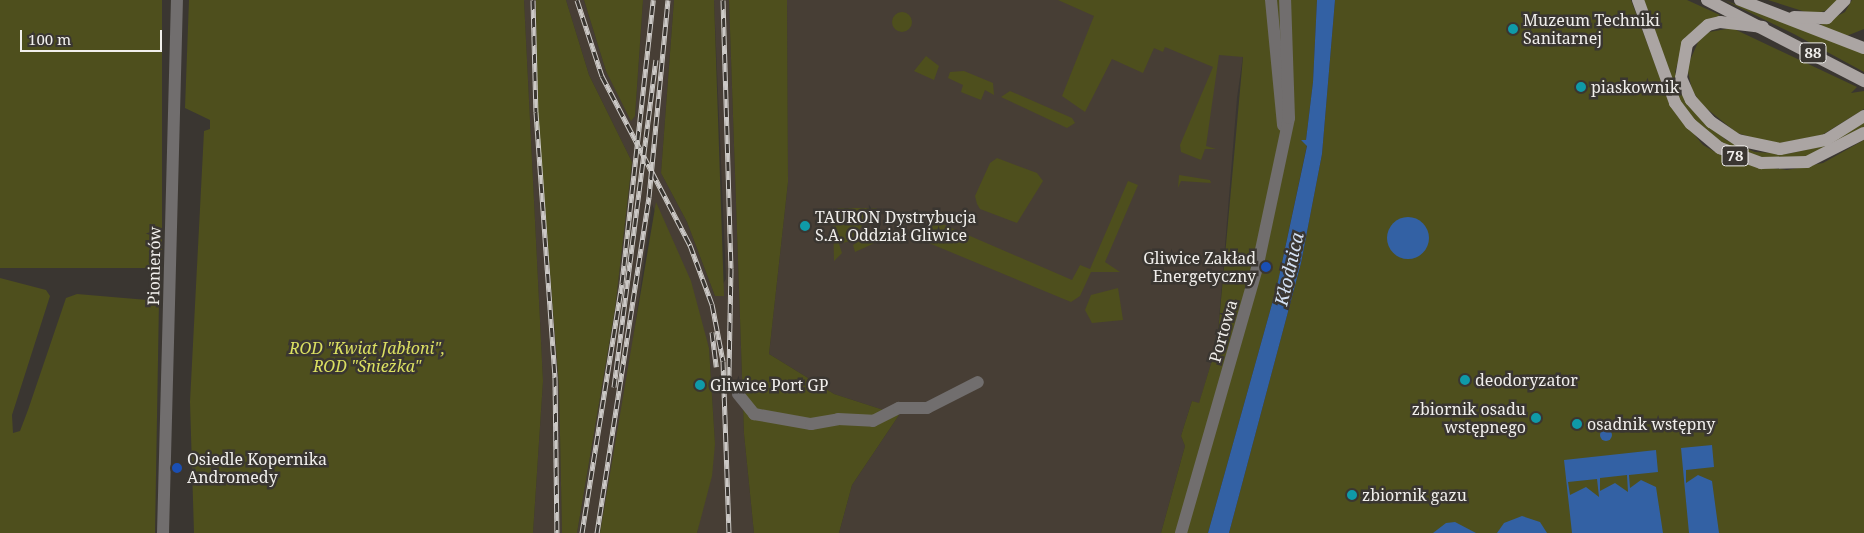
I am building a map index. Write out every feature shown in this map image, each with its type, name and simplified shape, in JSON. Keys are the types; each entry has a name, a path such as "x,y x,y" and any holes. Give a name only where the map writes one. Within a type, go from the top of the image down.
{"main road":[{"name":"78","path":"1638,0 1676,103 1691,124 1720,148 1761,163 1807,162 1864,133"},
{"name":"88","path":"1707,0 1763,27 1863,81"},
{"path":"1742,1 1806,21 1827,18 1845,0"},
{"path":"1742,1 1864,48"},
{"path":"1763,27 1720,22 1708,25 1687,44 1680,67 1684,88 1711,122 1738,140 1780,149 1826,140 1864,116"}],"street":[{"name":"Pionierów","path":"164,533 177,0"},
{"name":"Portowa","path":"1271,0 1285,135"},
{"name":"Portowa","path":"1181,533 1258,264 1285,135 1290,98 1285,0"},
{"path":"738,394 754,414 811,424 838,419 873,421 899,408 927,408 978,382"}],"shaded area":[{"path":"524,0 536,0 537,113 559,385 562,533 533,533 543,381"},
{"path":"566,0 584,0 606,71 635,116 643,0 674,0 661,173 687,222 715,296 726,279 714,0 729,0 744,434 754,533 697,533 715,444 709,348 652,204 626,392 600,533 577,533 615,309 632,162 589,75"},
{"path":"787,0 1251,0 1237,98 1217,344 1199,404 1192,401 1181,436 1185,446 1161,533 839,533 852,485 899,415 834,394 769,354 788,182"}],"green space":[{"path":"0,0 162,0 162,268 0,268"},
{"name":"ROD \"Kwiat Jabłoni\", ROD \"Śnieżka\"","path":"189,0 524,0 543,381 533,533 194,533 190,402 204,131 210,129 210,120 185,108"},
{"path":"536,0 566,0 589,75 632,162 615,309 577,533 562,533 559,385 537,113"},
{"path":"584,0 643,0 635,116 631,121 606,71"},
{"path":"674,0 714,0 724,296 715,296 687,222 661,173"},
{"path":"729,0 787,0 788,182 769,354 834,394 899,415 852,485 839,533 754,533 744,434"},
{"path":"1058,0 1317,0 1313,82 1306,140 1301,140 1307,145 1277,286 1208,533 1161,533 1185,446 1181,436 1192,401 1199,403 1217,344 1243,57 1219,55 1206,146 1216,149 1205,149 1201,160 1181,152 1180,145 1213,67 1165,47 1163,52 1154,48 1143,73 1112,59 1085,112 1062,96 1094,16"},
{"path":"1335,0 1631,0 1671,107 1703,145 1731,161 1787,170 1823,163 1864,140 1864,533 1229,533 1301,263 1322,154"},
{"path":"1644,0 1687,0 1720,15 1685,38 1675,72 1691,109 1726,140 1755,152 1787,154 1822,146 1864,122 1864,128 1815,155 1775,160 1737,151 1704,131 1681,104"},
{"path":"1724,0 1864,53 1864,72 1794,34"},
{"path":"1768,0 1839,0 1825,11 1812,14"},
{"path":"1852,0 1864,0 1864,29 1844,37 1820,25 1845,12"},
{"path":"902,12 909,15 912,22 909,29 902,32 895,29 892,22 895,15"},
{"path":"1732,28 1857,87 1851,93 1864,91 1864,109 1822,135 1776,144 1737,133 1701,104 1692,90 1687,67 1699,40 1709,32"},
{"path":"926,56 939,66 934,80 914,71"},
{"path":"964,71 993,83 994,95 985,90 981,100 961,92 963,85 948,78 950,72"},
{"path":"1010,91 1072,118 1075,123 1067,128 1001,97"},
{"path":"997,158 1037,173 1043,181 1017,223 980,209 977,204 975,196 990,163"},
{"path":"1179,175 1210,180 1211,183 1181,181 1178,188"},
{"path":"1128,181 1138,185 1105,262 1120,272 1091,272 1080,296 1071,302 924,241 933,220 1072,280 1080,265 1090,269"},
{"path":"656,202 691,281 709,348 715,444 712,476 697,533 600,533"},
{"path":"838,208 877,208 850,241 839,244 842,253 834,261 833,213"},
{"path":"878,229 879,241 855,252 853,245"},
{"path":"0,278 46,290 50,296 12,415 13,433 20,431 66,298 77,294 159,301 155,533 0,533"},
{"path":"1118,288 1123,320 1092,323 1085,310 1091,295"}],"water":[{"name":"Kłodnica","path":"1317,0 1335,0 1322,154 1301,263 1229,533 1208,533 1277,286 1307,146 1301,140 1306,140 1313,82"},
{"path":"1412,217 1420,220 1426,226 1429,238 1426,250 1420,256 1404,259 1396,256 1390,250 1387,234 1390,226 1396,220"},
{"path":"1604,429 1608,429 1612,435 1608,441 1604,441 1600,437 1600,433"},
{"path":"1712,445 1714,467 1686,470 1686,483 1698,475 1712,481 1719,533 1689,533 1681,448"},
{"path":"1656,450 1658,472 1629,475 1630,488 1641,480 1656,487 1663,533 1572,533 1564,460","holes":["1627,475 1628,492 1615,483 1600,491 1600,478","1597,479 1599,497 1586,487 1570,495 1568,482"]},
{"path":"1522,516 1540,522 1547,533 1497,533 1504,523"},
{"path":"1455,522 1476,533 1433,533 1446,523"}],"railway":[{"path":"533,0 536,112 555,377 557,533"},
{"path":"577,0 602,76 690,245 712,304 723,361 729,533"},
{"path":"582,533 622,283 653,0"},
{"path":"597,533 649,197 668,0"},
{"path":"723,0 731,268 729,377"},
{"path":"614,387 656,60"},
{"path":"712,332 716,367"}],"place":[{"name":"Muzeum Techniki Sanitarnej","path":"1513,29"},
{"name":"piaskownik","path":"1581,87"},
{"name":"TAURON Dystrybucja S.A. Oddział Gliwice","path":"805,226"},
{"name":"Gliwice Zakład Energetyczny","path":"1266,267"},
{"name":"deodoryzator","path":"1465,380"},
{"name":"Gliwice Port GP","path":"700,385"},
{"name":"zbiornik osadu wstępnego","path":"1536,418"},
{"name":"osadnik wstępny","path":"1577,424"},
{"name":"Osiedle Kopernika Andromedy","path":"177,468"},
{"name":"zbiornik gazu","path":"1352,495"}]}
